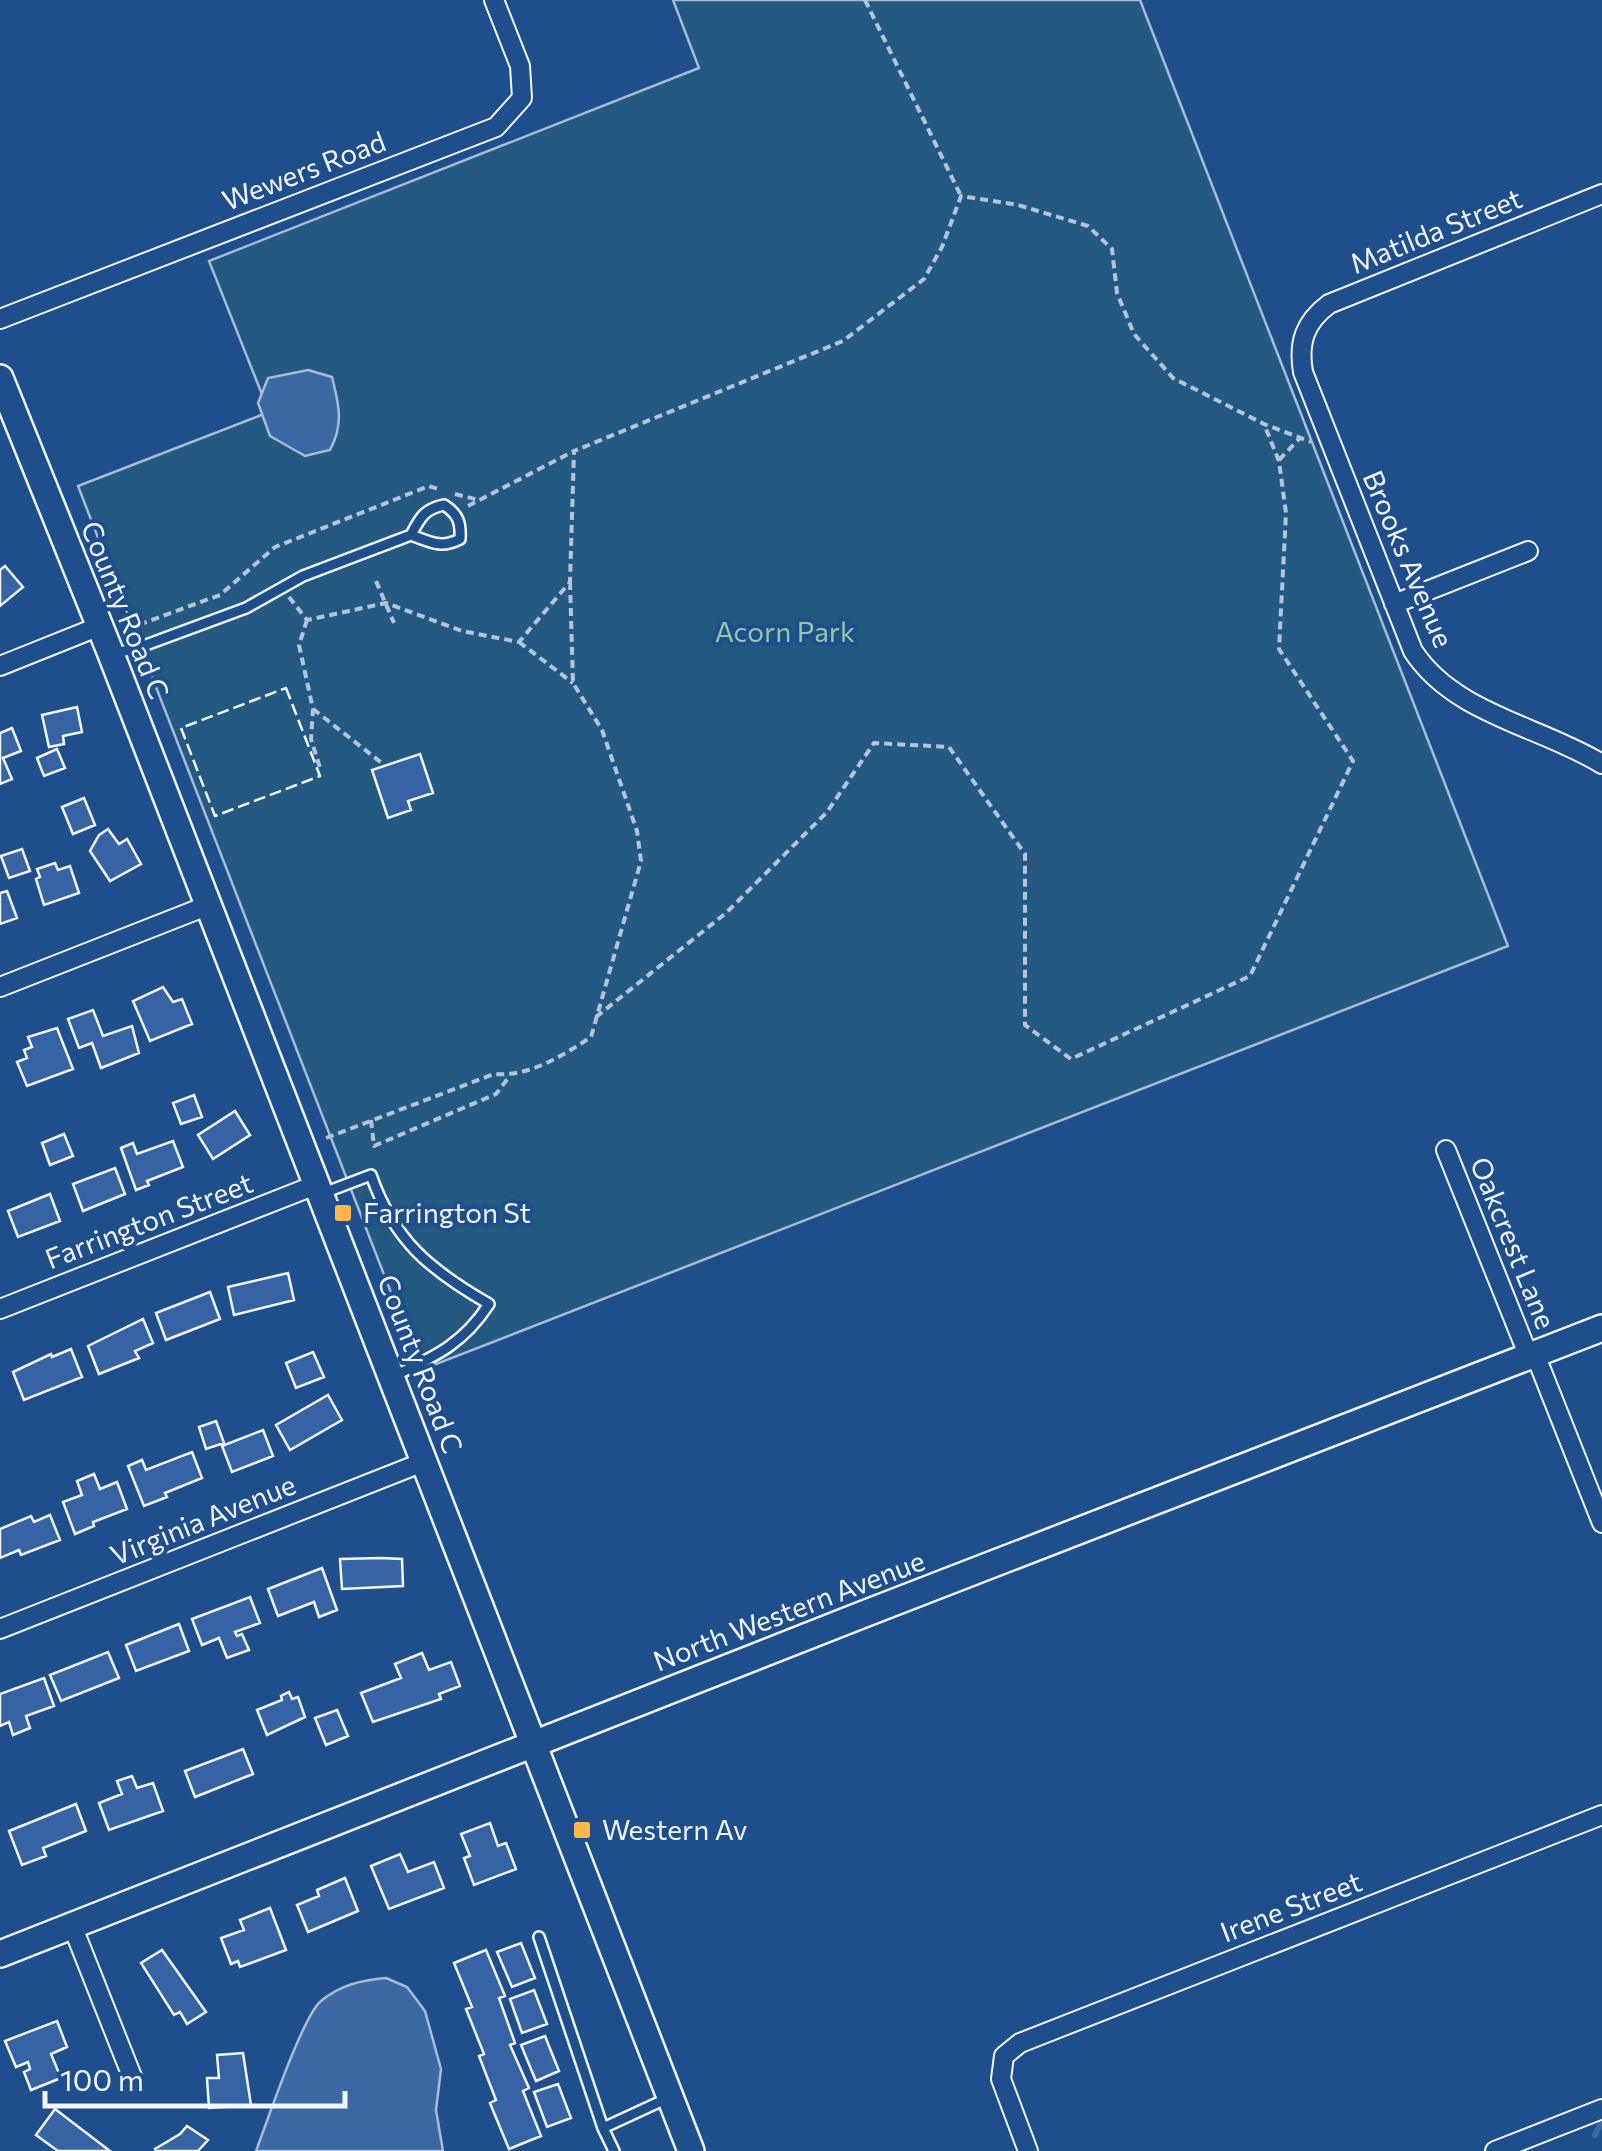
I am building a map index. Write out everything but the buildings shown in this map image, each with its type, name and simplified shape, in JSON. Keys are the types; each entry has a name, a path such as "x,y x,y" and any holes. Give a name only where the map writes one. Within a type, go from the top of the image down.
{"main road":[{"name":"County Road C","path":"0,378 112,637 209,905 536,1742 691,2151"},
{"name":"North Western Avenue","path":"0,1954 1602,1328"}],"street":[{"name":"Wewers Road","path":"0,319 496,127 522,98 520,66 494,0"},
{"name":"Matilda Street","path":"1303,334 1312,317 1329,304 1602,194"},
{"name":"Brooks Avenue","path":"1303,334 1303,372 1412,651 1428,674 1452,692 1602,764"},
{"path":"1394,604 1528,550"},
{"path":"0,666 112,637"},
{"path":"0,987 209,905"},
{"name":"Oakcrest Lane","path":"1446,1150 1602,1523"},
{"name":"Farrington Street","path":"0,1309 320,1189"},
{"name":"Virginia Avenue","path":"0,1629 426,1461"},
{"name":"Irene Street","path":"1028,2151 1000,2079 1004,2056 1020,2043 1602,1815"},
{"path":"72,1926 133,2079"},
{"path":"1495,2151 1602,2109"}],"lane":[{"path":"112,637 135,649 229,614 303,576 411,535 429,508 444,505 456,512 461,526 460,539 448,545 436,546 411,535"},
{"path":"320,1189 371,1175 383,1209 409,1244 447,1280 489,1304 465,1336 393,1377"},
{"path":"539,1937 614,2151"},
{"path":"603,2128 670,2097"}],"path":[{"path":"456,512 574,451 843,341 924,279 942,247 961,196 866,0"},
{"path":"961,196 1018,205 1088,226 1112,249 1116,293 1134,334 1173,378 1264,424 1334,451"},
{"path":"596,1017 726,913 827,812 874,744 949,747 1025,854 1025,1024 1071,1059 1250,976 1353,761 1279,649 1286,513 1279,460 1264,424"},
{"path":"1279,460 1300,438"},
{"path":"573,683 570,582 574,451"},
{"path":"112,637 220,596 275,548 429,486 479,500"},
{"path":"376,581 394,624"},
{"path":"519,642 570,582"},
{"path":"283,588 307,620"},
{"path":"307,620 386,602 462,631 519,642 573,683 602,730 637,831 640,861 591,1037 556,1060 510,1076 494,1074 326,1138"},
{"path":"307,620 299,645 313,709 311,739 321,771"},
{"path":"313,709 383,764"},
{"path":"371,1120 374,1146 496,1094 510,1076"}],"green space":[{"name":"Acorn Park","path":"673,0 1140,0 1508,946 421,1370 78,486 269,412 209,261 699,68"}],"shaded area":[{"path":"308,370 332,377 339,423 330,450 305,456 270,436 258,403 268,378"},
{"path":"386,1978 407,1987 425,2011 441,2069 436,2110 443,2151 256,2151 313,2011 321,2001 344,1987"}],"waterway":[{"path":"1595,2135 1602,2121"}],"fence":[{"path":"286,688 320,776 215,816 181,728 286,688"}],"place":[{"name":"Farrington St","path":"343,1213"},
{"name":"Western Av","path":"582,1830"}]}
